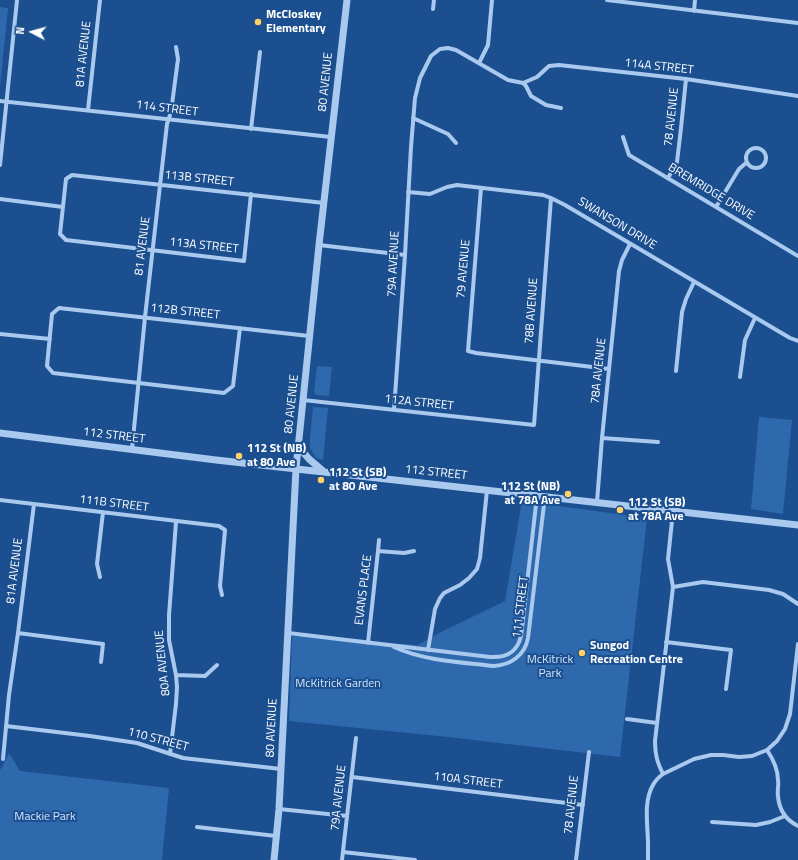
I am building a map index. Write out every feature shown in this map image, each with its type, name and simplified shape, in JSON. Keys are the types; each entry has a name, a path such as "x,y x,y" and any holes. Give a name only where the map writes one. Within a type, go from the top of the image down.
{"street":[{"path":"0,165 17,0"},
{"name":"81A AVENUE","path":"88,110 100,0"},
{"name":"80 AVENUE","path":"274,860 279,809 296,468 309,336 347,0"},
{"path":"433,8 434,0"},
{"path":"492,0 488,45 479,63 508,80 523,83 531,96 546,104 561,108"},
{"path":"607,0 798,23"},
{"path":"694,11 695,0"},
{"name":"81 AVENUE","path":"132,449 145,317 167,124 172,112 178,59 176,47"},
{"name":"79A AVENUE","path":"394,410 415,98 420,78 431,56 440,49 448,48 456,50 479,63"},
{"path":"251,129 260,52"},
{"name":"114A STREET","path":"523,83 537,77 549,66 559,65 686,79 798,96"},
{"name":"78 AVENUE","path":"668,178 677,162 682,128 686,79"},
{"name":"114 STREET","path":"0,101 331,137"},
{"path":"413,118 448,134 456,143"},
{"name":"BREMRIDGE DRIVE","path":"623,137 629,155 798,256"},
{"path":"716,207 739,169 746,162 746,156 751,149 756,148 762,150 766,155 765,162 759,168 751,168 746,162"},
{"name":"113B STREET","path":"63,207 66,179 72,175 324,203"},
{"name":"SWANSON DRIVE","path":"408,192 430,194 456,185 543,195 551,198 566,205 755,318 798,341"},
{"name":"79 AVENUE","path":"481,188 468,351 538,360"},
{"name":"113A STREET","path":"63,207 60,234 66,240 244,261 251,194"},
{"name":"78B AVENUE","path":"534,425 551,198"},
{"path":"0,199 63,207"},
{"name":"78A AVENUE","path":"597,502 619,271 622,260 630,244"},
{"path":"319,245 405,256"},
{"path":"676,371 682,312 686,298 694,282"},
{"name":"112B STREET","path":"50,339 52,314 59,308 309,336"},
{"path":"740,378 745,340 755,318"},
{"path":"0,334 50,339 47,366 53,373 224,393 233,386 240,328"},
{"path":"538,360 609,369"},
{"name":"112A STREET","path":"303,400 534,425"},
{"name":"112 STREET","path":"0,433 208,459 798,525"},
{"path":"602,438 658,442"},
{"path":"298,446 309,459 323,471"},
{"path":"428,650 435,609 440,598 444,593 465,582 477,569 480,558 487,490"},
{"name":"111 STREET","path":"288,633 496,658 508,655 517,647 521,636 537,495"},
{"name":"111 STREET","path":"390,645 401,650 434,659 494,666 510,663 521,653 527,645 545,496"},
{"name":"111B STREET","path":"0,500 218,526 225,530 220,586 222,595"},
{"name":"81A AVENUE","path":"3,759 9,695 34,504"},
{"path":"663,774 655,752 673,587 668,559 673,510"},
{"path":"100,577 97,564 103,512"},
{"name":"80A AVENUE","path":"170,754 177,687 169,640 169,615 176,522"},
{"path":"378,551 379,540"},
{"name":"EVANS PLACE","path":"368,643 378,551 404,553 414,550"},
{"path":"673,587 703,582 769,590 783,594 798,604"},
{"path":"18,633 103,644 101,662"},
{"path":"666,642 731,650 726,689"},
{"path":"648,860 646,823 649,794 652,786 663,774 694,759 711,755 740,757 752,756 768,750 777,741 785,729 790,714 798,644"},
{"path":"176,675 206,676 217,665"},
{"path":"792,699 798,699"},
{"path":"627,720 657,723"},
{"name":"110 STREET","path":"6,726 137,743 183,758 281,769"},
{"name":"79A AVENUE","path":"342,860 356,738"},
{"path":"768,750 776,767 780,807 785,816 798,826"},
{"name":"78 AVENUE","path":"576,860 589,752"},
{"name":"110A STREET","path":"352,777 583,804"},
{"path":"279,809 347,816"},
{"path":"712,822 756,824 770,822 785,816"},
{"path":"197,827 277,836"},
{"path":"343,852 415,860"}],"green space":[{"path":"0,7 8,8 0,87"},
{"path":"317,366 332,367 329,396 316,395 314,393"},
{"path":"313,407 328,408 323,460 316,458 310,448"},
{"path":"759,417 792,420 783,514 751,509"},
{"name":"McKitrick Park","path":"522,501 647,518 620,757 448,737 289,721 292,636 418,645 439,633 505,601"},
{"name":"Mackie Park","path":"9,753 20,771 169,788 162,860 0,860 0,769"}],"place":[{"name":"McCloskey Elementary","path":"258,22"},
{"name":"112 St (NB) at 80 Ave","path":"239,456"},
{"name":"112 St (SB) at 80 Ave","path":"321,480"},
{"name":"112 St (NB) at 78A Ave","path":"568,494"},
{"name":"112 St (SB) at 78A Ave","path":"620,510"},
{"name":"Sungod Recreation Centre","path":"582,653"}],"park label":[{"name":"McKitrick Garden","path":"338,684"}]}
